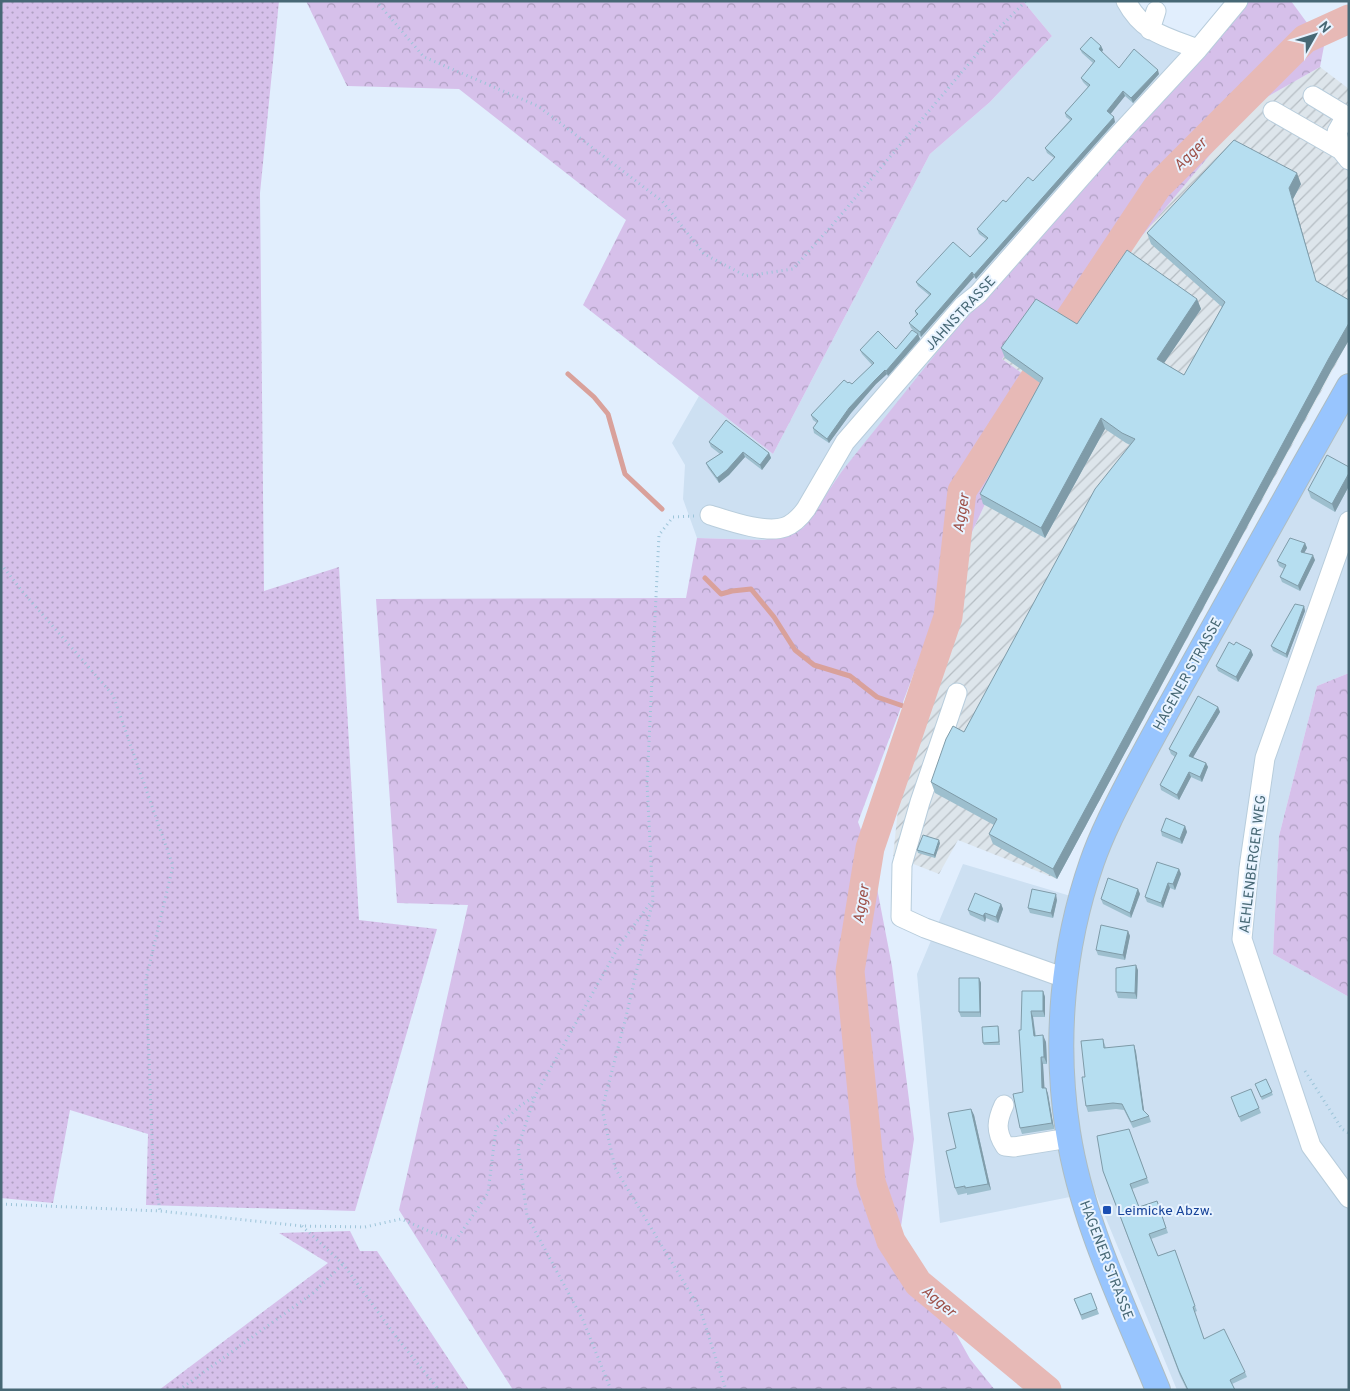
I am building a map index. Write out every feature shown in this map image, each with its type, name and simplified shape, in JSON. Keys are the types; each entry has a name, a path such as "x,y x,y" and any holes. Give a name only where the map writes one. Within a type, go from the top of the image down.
{"main road":[{"name":"HAGENER STRASSE","path":"1158,1390 1090,1242 1069,1138 1060,1056 1065,978 1077,911 1092,861 1116,807 1161,722 1349,386"}],"street":[{"path":"1126,1 1131,11 1150,30 1191,47 1224,1"},
{"name":"JAHNSTRASSE","path":"710,515 738,524 766,528 785,527 800,517 845,442 963,306 978,294 1112,142 1191,47 1238,1"},
{"path":"1150,30 1156,11"},
{"path":"1313,96 1346,116 1337,132 1345,155"},
{"path":"1273,111 1345,155"},
{"name":"AEHLENBERGER WEG","path":"1349,521 1265,758 1249,868 1242,939 1311,1146 1349,1198"},
{"path":"958,693 920,802 902,865 901,917 925,928 1065,978"},
{"path":"1004,1105 1000,1114 998,1130 1006,1146 1014,1147 1069,1138"}],"path":[{"path":"376,1 424,56 538,106 662,202 704,254 746,276 793,268 834,223 1000,27 1026,1"},
{"path":"710,515 674,517 659,535 647,783 653,900 625,1022 602,1109 616,1168 700,1309 726,1390"},
{"path":"1,564 22,591 113,695 173,866 146,979 152,1165 160,1211"},
{"path":"611,1390 583,1320 527,1216 518,1147 535,1096 620,946 653,900"},
{"path":"1,1204 160,1211 302,1226 365,1227 402,1219 431,1232 456,1240 488,1193 496,1128 520,1106 535,1096"},
{"path":"302,1226 343,1264 397,1338 439,1390"},
{"path":"179,1390 313,1293 343,1264"}],"shaded area":[{"path":"1023,1 1131,1 1158,29 1203,48 842,471 803,528 764,540 697,538 683,499 685,465 672,443 699,396 773,454 930,154 990,102 1052,36"},
{"path":"1320,67 1349,89 1349,340 1057,879 958,840 939,874 893,856 902,773 945,590 1040,386 1002,359 1040,306 1076,328 1136,243 1230,131 1267,97"},
{"path":"1349,393 1349,673 1317,686 1279,836 1273,954 1349,997 1349,1390 1177,1390 1095,1192 940,1223 917,974 963,864 1084,900 1094,868"}],"green space":[{"path":"1,1 279,1 260,193 264,591 339,567 359,920 437,929 355,1211 146,1205 148,1134 70,1110 53,1203 1,1198"},
{"path":"306,1 1023,1 1052,36 990,102 930,154 773,454 583,305 626,220 459,89 347,86"},
{"path":"1249,1 1291,1 1324,46 1320,67 1267,97 1230,131 1136,243 1075,329 1040,307 1002,359 1040,386 945,590 858,822 871,857 892,966 914,1139 900,1233 970,1359 995,1390 513,1390 399,1210 468,905 397,903 376,599 686,598 697,538 764,540 803,528 842,471 954,331 1038,239 1203,48"},
{"path":"1349,673 1349,997 1273,954 1279,836 1317,686"},
{"path":"350,1231 360,1251 377,1251 469,1390 159,1390 328,1263 279,1233"}],"building":[{"path":"1091,37 1101,46 1099,49 1119,68 1134,49 1158,70 1131,98 1123,91 1107,111 1114,117 974,275 972,272 920,332 909,323 918,314 915,311 931,294 916,282 953,242 970,257 988,238 977,229 1003,200 1006,202 1028,177 1033,181 1055,157 1045,148 1072,119 1065,113 1090,85 1081,78 1095,61 1080,49"},
{"path":"1234,140 1297,173 1289,188 1316,281 1349,300 1349,323 1053,869 989,834 997,819 931,782 946,739 953,726 964,732 1095,489 1135,439 1122,433 1101,418 1041,528 980,494 1043,378 1001,348 1036,299 1077,324 1127,250 1197,299 1157,359 1184,375 1225,302 1147,233"},
{"path":"912,330 918,334 886,371 849,408 827,439 813,428 818,421 811,415 844,380 852,384 874,363 860,350 878,331 896,349"},
{"path":"726,420 769,453 760,465 743,452 717,478 706,463 723,452 709,442"},
{"path":"1327,455 1349,467 1349,473 1332,504 1308,490"},
{"path":"1290,538 1305,543 1301,552 1313,555 1298,586 1280,577 1286,565 1277,561"},
{"path":"1295,604 1304,606 1286,654 1271,646"},
{"path":"1229,642 1234,645 1236,642 1251,650 1236,677 1216,666"},
{"path":"1198,696 1218,707 1189,756 1206,763 1200,777 1189,772 1177,795 1160,785 1177,753 1169,749"},
{"path":"1166,818 1185,826 1180,839 1161,831"},
{"path":"923,835 939,840 934,855 917,850"},
{"path":"1157,862 1179,869 1173,884 1168,883 1161,903 1145,897"},
{"path":"1108,878 1138,889 1130,913 1101,899"},
{"path":"1032,889 1056,894 1051,913 1028,908"},
{"path":"975,893 1001,904 996,917 985,913 983,916 968,910"},
{"path":"1101,925 1128,931 1123,955 1096,950"},
{"path":"1136,965 1135,993 1116,992 1116,968"},
{"path":"959,978 979,978 980,1012 959,1012"},
{"path":"1022,991 1043,991 1043,1011 1031,1011 1034,1036 1043,1035 1044,1057 1041,1057 1042,1088 1046,1088 1052,1123 1020,1128 1013,1094 1023,1092 1019,1030 1021,1030"},
{"path":"998,1026 999,1042 983,1043 982,1027"},
{"path":"1103,1039 1104,1048 1134,1045 1143,1110 1149,1116 1131,1122 1122,1104 1086,1106 1082,1077 1085,1077 1081,1041"},
{"path":"1266,1079 1272,1092 1261,1097 1255,1084"},
{"path":"1251,1089 1259,1108 1239,1117 1231,1097"},
{"path":"971,1109 988,1184 955,1188 946,1151 956,1148 948,1113"},
{"path":"1129,1129 1147,1178 1130,1184 1139,1207 1157,1201 1166,1228 1149,1234 1158,1256 1175,1250 1195,1306 1193,1307 1204,1339 1224,1329 1245,1372 1230,1380 1235,1390 1188,1390 1179,1371 1103,1171 1097,1136"},
{"path":"1091,1293 1097,1309 1081,1315 1074,1299"}],"waterway":[{"name":"Agger","path":"1066,324 1157,187 1305,39 1349,19"},
{"path":"568,374 594,397 608,414 625,474 662,509"},
{"name":"Agger","path":"1034,379 962,491 948,617 870,848 850,971 871,1182 891,1241 918,1283 1047,1390"},
{"path":"705,578 721,594 751,589 774,617 795,650 814,665 850,676 877,697 906,707 911,727"}],"place":[{"name":"Leimicke Abzw.","path":"1107,1210"}]}
